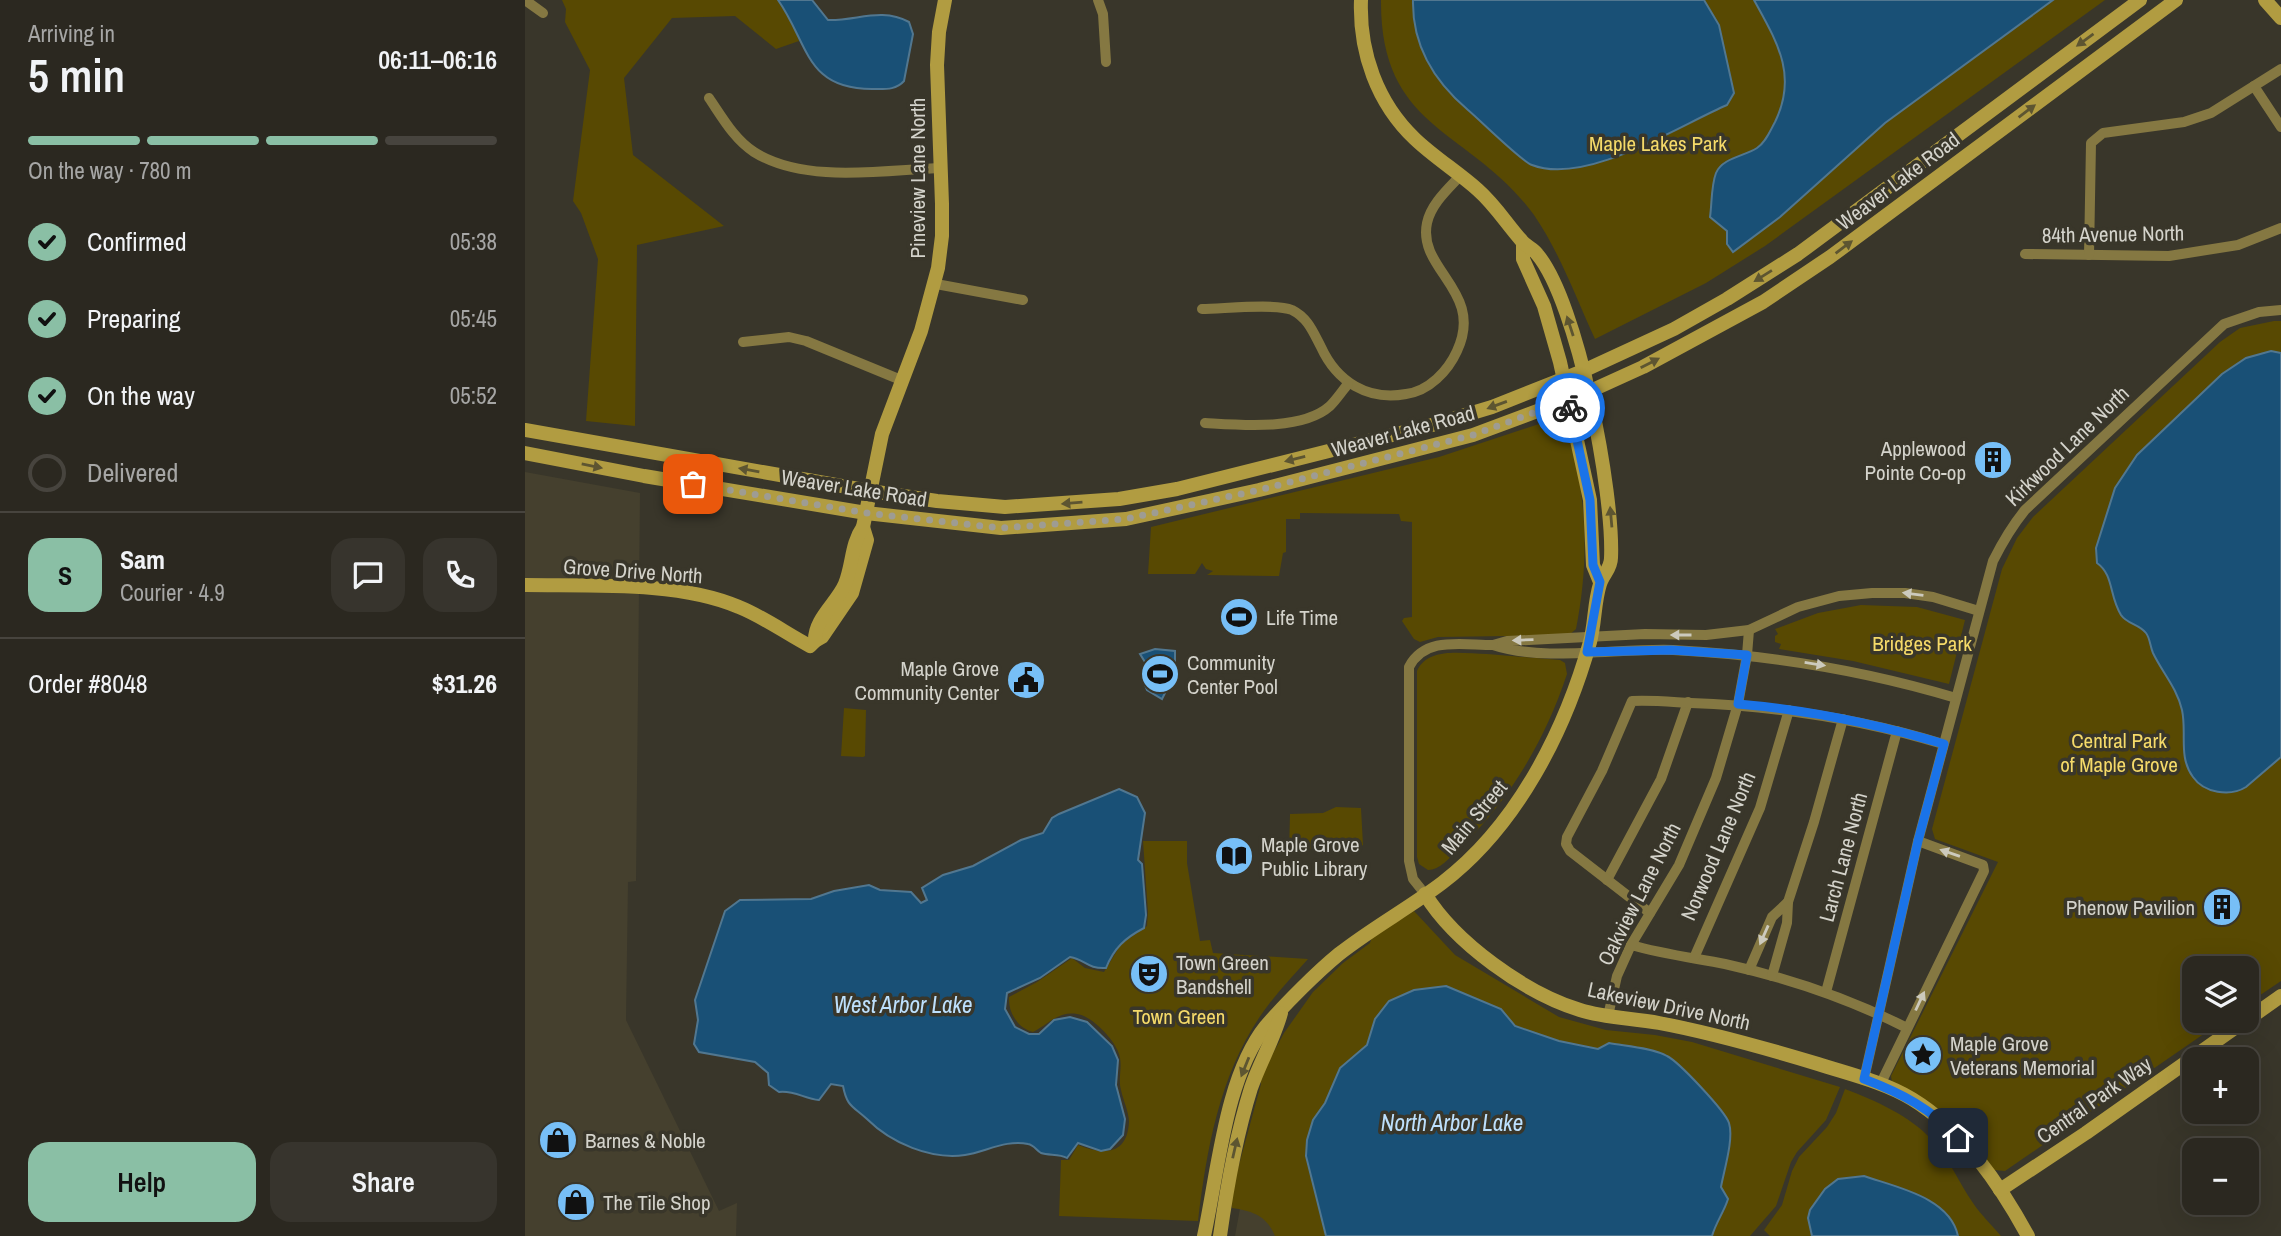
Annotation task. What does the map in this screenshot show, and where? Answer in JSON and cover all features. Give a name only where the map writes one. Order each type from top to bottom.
[{"type":"street","points":[[526,0],[543,13]]},
{"type":"street","name":"Pineview Lane North","points":[[812,643],[814,631],[845,585],[855,538],[865,520],[881,434],[936,284],[942,236],[937,65],[945,0]]},
{"type":"street","points":[[1098,0],[1103,14],[1106,62]]},
{"type":"street","points":[[1361,0],[1364,45],[1376,85],[1385,103],[1411,135],[1461,175],[1493,205],[1523,244],[1535,251],[1555,285],[1588,392]]},
{"type":"street","name":"Weaver Lake Road","points":[[525,430],[870,491],[1005,507],[1119,499],[1177,489],[1432,425],[1492,407],[1583,371],[1685,323],[1798,254],[2140,0]]},
{"type":"street","name":"Weaver Lake Road","points":[[525,453],[865,520],[1001,528],[1126,519],[1259,490],[1473,435],[1588,392],[1643,367],[1763,302],[1819,265],[2176,0]]},
{"type":"street","points":[[2265,0],[2281,17]]},
{"type":"street","points":[[2278,0],[2281,17]]},
{"type":"street","points":[[2089,255],[2091,143],[2103,133],[2184,121],[2211,113],[2281,69]]},
{"type":"street","points":[[2255,86],[2281,127]]},
{"type":"street","points":[[709,98],[739,140],[754,151],[788,166],[838,172],[941,168]]},
{"type":"street","points":[[1202,309],[1285,307],[1305,318],[1331,367],[1347,383],[1369,394],[1409,394],[1439,378],[1459,348],[1463,328],[1459,298],[1432,258],[1427,240],[1427,222],[1434,206],[1461,175]]},
{"type":"street","name":"84th Avenue North","points":[[2025,254],[2181,254],[2238,245],[2281,228]]},
{"type":"street","points":[[1523,244],[1523,259],[1553,334],[1568,400]]},
{"type":"street","points":[[936,284],[1023,300]]},
{"type":"street","name":"Kirkwood Lane North","points":[[1864,1079],[1918,841],[1993,561],[2013,525],[2025,510],[2224,324],[2259,312],[2281,310]]},
{"type":"street","points":[[743,342],[789,337],[806,341],[901,380]]},
{"type":"street","points":[[1205,424],[1271,425],[1305,418],[1330,406],[1347,383]]},
{"type":"street","name":"Main Street","points":[[1204,1236],[1235,1092],[1248,1058],[1265,1027],[1339,954],[1443,882],[1474,854],[1523,793],[1554,737],[1589,645],[1600,582],[1611,565],[1609,499],[1588,392]]},
{"type":"street","name":"Main Street","points":[[1568,400],[1590,500],[1593,565],[1600,582]]},
{"type":"street","name":"Grove Drive North","points":[[525,585],[631,587],[702,595],[739,606],[812,643]]},
{"type":"street","points":[[1589,645],[1645,635],[1706,635],[1749,630],[1798,607],[1839,596],[1872,593],[1905,593],[1933,597],[1979,611]]},
{"type":"street","name":"Oakview Lane North","points":[[1608,1016],[1617,976],[1631,945],[1679,865],[1716,778],[1738,704],[1749,630]]},
{"type":"street","name":"Lakeview Drive North","points":[[1589,645],[1507,641],[1493,645],[1432,645],[1412,660],[1409,667],[1408,712],[1409,860],[1413,879],[1435,910],[1455,933],[1504,970],[1547,997],[1580,1010],[1702,1031],[1864,1079],[1913,1100],[1945,1123],[1972,1152],[2000,1190],[2028,1236]]},
{"type":"street","points":[[1589,645],[1747,655],[1831,666],[1905,682],[1956,698]]},
{"type":"street","points":[[1650,913],[1570,851],[1566,844],[1632,701],[1738,704],[1789,710],[1843,719],[1944,744]]},
{"type":"street","name":"Oakview Lane North","points":[[1607,880],[1661,779],[1688,702]]},
{"type":"street","name":"Norwood Lane North","points":[[1694,958],[1761,808],[1789,710]]},
{"type":"street","points":[[1772,976],[1787,923],[1788,902],[1843,719]]},
{"type":"street","name":"Larch Lane North","points":[[1826,992],[1897,731]]},
{"type":"street","points":[[1880,1085],[1984,871],[1983,864],[1918,841]]},
{"type":"street","points":[[1749,970],[1772,917],[1788,902]]},
{"type":"street","points":[[1631,945],[1749,970],[1826,992],[1907,1028]]},
{"type":"street","name":"Central Park Way","points":[[2259,1012],[2281,996]]},
{"type":"street","name":"Main Street","points":[[1220,1236],[1230,1170],[1241,1122],[1259,1068],[1276,1034],[1282,1011]]},
{"type":"street","name":"Central Park Way","points":[[2000,1190],[2228,1033]]},
{"type":"shaded area","points":[[525,472],[640,493],[636,881],[628,882],[626,1020],[719,1211],[737,1203],[736,1236],[525,1236]]},
{"type":"shaded area","points":[[1250,1154],[1277,1236],[1235,1236]]},
{"type":"green space","points":[[562,0],[778,0],[794,26],[799,41],[776,49],[735,16],[672,18],[624,78],[633,155],[724,226],[637,245],[635,426],[586,421],[598,259],[581,213],[573,201],[590,70],[565,22],[566,9]]},
{"type":"green space","name":"Maple Lakes Park","points":[[1381,0],[2105,0],[1765,246],[1706,283],[1595,339],[1560,260],[1534,215],[1509,186],[1433,124],[1412,103],[1396,77],[1385,44]]},
{"type":"green space","name":"Central Park of Maple Grove","points":[[2281,321],[2281,981],[2259,996],[2259,956],[2182,956],[2182,1033],[2205,1033],[2005,1171],[1994,1170],[1892,1082],[1891,1076],[1998,862],[1935,839],[1932,829],[2002,569],[2017,538],[2033,517],[2220,342],[2240,328]]},
{"type":"green space","points":[[1548,421],[1561,423],[1567,431],[1583,505],[1583,580],[1576,629],[1569,635],[1438,637],[1420,642],[1414,639],[1402,621],[1412,617],[1412,522],[1401,521],[1399,514],[1300,513],[1300,519],[1286,519],[1286,552],[1283,553],[1279,576],[1207,575],[1213,571],[1206,569],[1202,563],[1195,574],[1148,574],[1151,527],[1439,457]]},
{"type":"green space","name":"Bridges Park","points":[[1861,605],[1917,607],[1965,620],[1949,684],[1853,661],[1779,649],[1781,644],[1775,642],[1775,636],[1778,634],[1775,629],[1818,613]]},
{"type":"green space","points":[[1487,654],[1560,660],[1565,663],[1567,674],[1548,723],[1509,790],[1458,850],[1440,866],[1428,870],[1419,864],[1417,857],[1417,671],[1422,663],[1438,655]]},
{"type":"green space","points":[[844,708],[866,710],[863,757],[841,756]]},
{"type":"green space","points":[[1336,807],[1361,808],[1363,845],[1357,849],[1298,849],[1298,855],[1289,853],[1290,814],[1323,813]]},
{"type":"green space","name":"Town Green","points":[[1143,841],[1187,841],[1187,863],[1200,941],[1210,940],[1213,953],[1308,959],[1269,1004],[1253,1028],[1228,1080],[1206,1164],[1198,1221],[1059,1216],[1061,1160],[1069,1160],[1078,1145],[1105,1151],[1119,1147],[1124,1141],[1129,1118],[1120,1086],[1120,1058],[1115,1045],[1104,1031],[1077,1014],[1064,1014],[1033,1032],[1028,1030],[1012,1014],[1009,997],[1072,958],[1085,968],[1104,972],[1121,944],[1147,926]]},
{"type":"green space","points":[[1414,911],[1455,955],[1559,1017],[1606,1030],[1692,1042],[1840,1087],[1826,1120],[1791,1162],[1776,1206],[1750,1236],[1712,1236],[1718,1217],[1725,1210],[1721,1187],[1729,1144],[1729,1123],[1677,1063],[1665,1054],[1609,1043],[1598,1049],[1559,1041],[1515,1026],[1501,1009],[1389,1001],[1375,1019],[1367,1045],[1340,1069],[1325,1103],[1313,1120],[1306,1156],[1326,1236],[1275,1236],[1263,1219],[1232,1208],[1230,1198],[1261,1084],[1260,1077],[1284,1033],[1313,992],[1343,963],[1370,943],[1372,937]]},
{"type":"green space","points":[[1845,1089],[1891,1110],[1923,1131],[1944,1155],[1976,1207],[2001,1236],[1958,1236],[1957,1230],[1825,1189],[1811,1211],[1812,1236],[1770,1236],[1764,1230],[1782,1205],[1799,1157],[1827,1127],[1836,1113]]},
{"type":"water","points":[[778,0],[812,0],[828,20],[879,15],[909,22],[913,34],[904,81],[883,89],[851,87],[834,82],[821,73],[812,61]]},
{"type":"water","points":[[1413,0],[1704,0],[1719,25],[1734,93],[1727,105],[1658,139],[1605,161],[1554,169],[1532,165],[1456,99],[1436,75],[1421,47]]},
{"type":"water","points":[[1754,0],[2053,0],[1885,123],[1780,217],[1733,252],[1727,244],[1727,231],[1710,217],[1716,173],[1723,164],[1763,143],[1782,105],[1785,89],[1782,59]]},
{"type":"water","points":[[2271,351],[2281,353],[2281,757],[2246,787],[2233,792],[2218,792],[2204,787],[2188,769],[2184,753],[2182,710],[2177,694],[2153,653],[2146,633],[2126,620],[2117,608],[2109,580],[2097,563],[2096,548],[2115,488],[2137,455],[2222,374],[2246,358]]},
{"type":"water","name":"Community Center Pool","points":[[1155,649],[1175,651],[1175,674],[1171,674],[1171,683],[1161,683],[1161,687],[1166,691],[1162,699],[1147,690],[1143,680],[1150,670],[1140,654]]},
{"type":"water","name":"West Arbor Lake","points":[[1119,789],[1137,797],[1145,813],[1138,860],[1142,864],[1146,915],[1144,928],[1121,944],[1106,968],[1095,967],[1070,957],[1040,978],[1007,993],[1005,1009],[1015,1027],[1029,1034],[1039,1034],[1054,1020],[1070,1017],[1087,1022],[1112,1046],[1118,1060],[1116,1085],[1125,1119],[1123,1135],[1110,1149],[1101,1151],[1078,1143],[1067,1158],[1041,1153],[1032,1145],[1020,1143],[1004,1144],[965,1155],[925,1152],[900,1142],[877,1128],[851,1106],[843,1086],[831,1084],[819,1100],[790,1092],[779,1092],[769,1085],[768,1073],[755,1062],[699,1052],[694,1044],[698,1020],[695,1000],[725,911],[740,900],[811,899],[834,891],[869,885],[880,890],[911,892],[921,903],[927,900],[922,888],[943,875],[973,866],[1021,840],[1043,833],[1052,818]]},
{"type":"water","name":"North Arbor Lake","points":[[1446,986],[1501,1009],[1515,1026],[1559,1041],[1598,1049],[1609,1043],[1655,1051],[1681,1067],[1719,1108],[1729,1123],[1729,1146],[1721,1187],[1728,1199],[1712,1236],[1326,1236],[1306,1156],[1313,1120],[1325,1103],[1340,1068],[1367,1045],[1375,1019],[1389,1001],[1414,990]]},
{"type":"water","points":[[1864,1176],[1933,1203],[1953,1223],[1958,1236],[1812,1236],[1808,1218],[1810,1210],[1825,1189],[1838,1179]]},
{"type":"way so far","points":[[693,484],[866,513],[950,523],[1001,528],[1068,525],[1126,519],[1259,490],[1473,435],[1568,400],[1570,408]]},
{"type":"place","name":"Applewood Pointe Co-op","points":[[1993,460]]},
{"type":"place","name":"Life Time","points":[[1239,617]]},
{"type":"place","name":"Community Center Pool","points":[[1160,674]]},
{"type":"place","name":"Maple Grove Community Center","points":[[1026,680]]},
{"type":"place","name":"Maple Grove Public Library","points":[[1234,856]]},
{"type":"place","name":"Phenow Pavilion","points":[[2222,907]]},
{"type":"place","name":"Town Green Bandshell","points":[[1149,974]]},
{"type":"place","name":"Maple Grove Veterans Memorial","points":[[1923,1055]]},
{"type":"place","name":"Barnes & Noble","points":[[558,1140]]},
{"type":"place","name":"The Tile Shop","points":[[576,1202]]},
{"type":"route","points":[[1570,408],[1590,500],[1593,565],[1600,582],[1587,652],[1671,650],[1747,655],[1738,704],[1843,719],[1944,744],[1918,841],[1864,1079],[1913,1100],[1945,1123],[1958,1138]]}]
